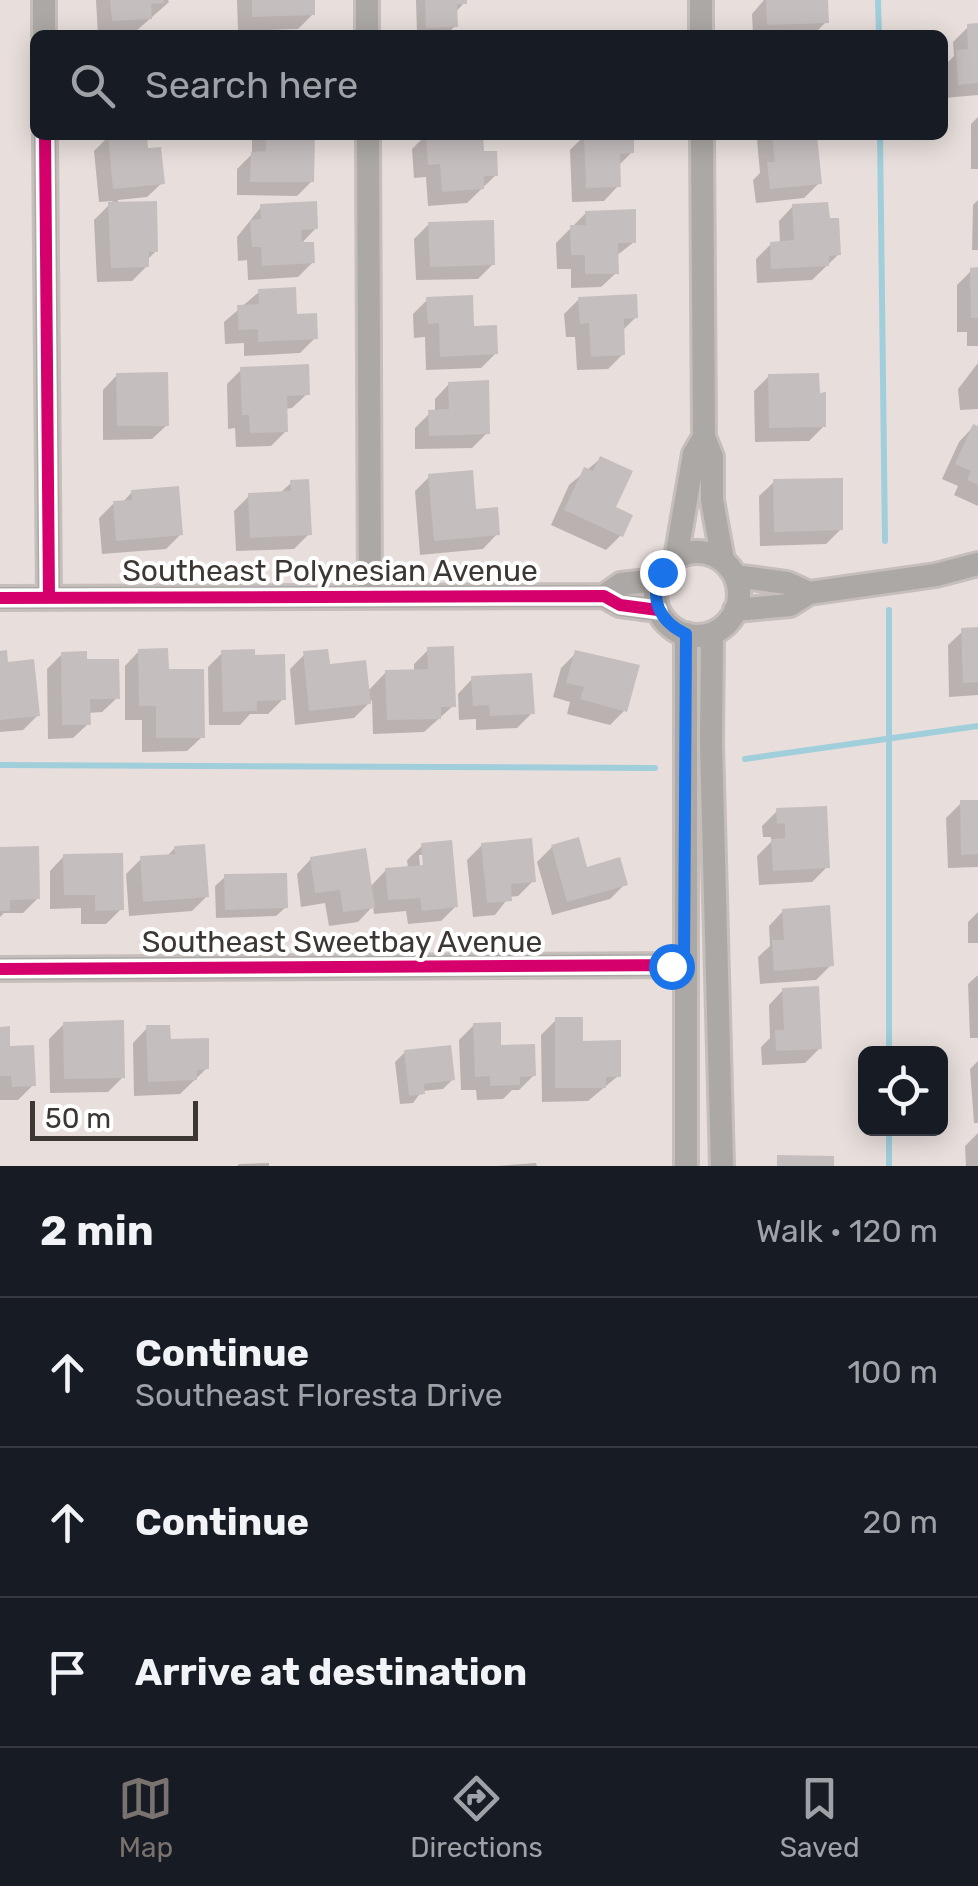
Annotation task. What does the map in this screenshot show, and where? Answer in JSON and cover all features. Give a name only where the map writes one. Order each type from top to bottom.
[{"type":"street","points":[[44,0],[44,30]]},
{"type":"street","points":[[367,0],[367,30]]},
{"type":"street","points":[[701,0],[702,30]]},
{"type":"street","points":[[45,140],[49,598]]},
{"type":"street","points":[[368,140],[370,595]]},
{"type":"street","points":[[702,140],[704,437],[712,457],[712,500],[739,599],[729,621],[712,634],[686,634],[674,629],[658,610],[657,580],[676,558],[694,454],[704,437]]},
{"type":"street","points":[[676,558],[700,552],[729,568],[809,593]]},
{"type":"street","points":[[736,610],[790,604],[809,593],[936,575],[978,564]]},
{"type":"street","name":"Southeast Polynesian Avenue","points":[[604,596],[621,584],[657,580]]},
{"type":"street","name":"Southeast Polynesian Avenue","points":[[0,598],[604,596],[620,605],[658,610]]},
{"type":"street","points":[[686,634],[686,1166]]},
{"type":"street","points":[[712,634],[711,744],[722,1166]]},
{"type":"street","name":"Southeast Sweetbay Avenue","points":[[0,969],[684,966]]},
{"type":"building","points":[[110,0],[164,3],[151,4],[152,19],[112,21]]},
{"type":"building","points":[[252,0],[315,0],[315,15],[252,17]]},
{"type":"building","points":[[425,0],[467,0],[467,4],[457,4],[458,27],[426,28]]},
{"type":"building","points":[[766,0],[828,0],[829,23],[767,25]]},
{"type":"building","points":[[978,23],[978,83],[958,85],[956,50],[968,49],[967,24]]},
{"type":"building","points":[[108,140],[147,140],[148,148],[161,147],[165,184],[113,189]]},
{"type":"building","points":[[266,140],[315,140],[314,182],[250,182],[251,152],[266,151]]},
{"type":"building","points":[[426,140],[483,140],[484,151],[497,151],[498,176],[484,176],[484,189],[442,192],[440,164],[428,165]]},
{"type":"building","points":[[584,140],[634,140],[634,153],[620,154],[621,187],[586,188]]},
{"type":"building","points":[[773,140],[818,140],[822,184],[770,189],[767,162],[775,162]]},
{"type":"building","points":[[157,201],[158,252],[149,252],[149,267],[111,268],[108,202]]},
{"type":"building","points":[[317,201],[318,229],[301,230],[302,242],[314,242],[315,263],[262,266],[261,247],[252,247],[250,220],[261,219],[260,204]]},
{"type":"building","points":[[828,202],[830,218],[839,218],[841,255],[829,256],[829,266],[771,269],[770,242],[794,240],[792,204]]},
{"type":"building","points":[[636,209],[636,243],[618,243],[619,274],[585,274],[585,255],[571,255],[570,225],[586,225],[585,211]]},
{"type":"building","points":[[494,220],[495,265],[430,267],[428,222]]},
{"type":"building","points":[[978,267],[978,318],[971,318],[970,268]]},
{"type":"building","points":[[296,287],[297,314],[317,313],[318,339],[258,342],[258,329],[239,330],[237,305],[259,304],[258,289]]},
{"type":"building","points":[[637,294],[638,318],[624,319],[625,355],[591,357],[589,323],[580,324],[578,297]]},
{"type":"building","points":[[473,295],[474,326],[497,325],[498,354],[440,357],[439,323],[428,324],[426,297]]},
{"type":"building","points":[[309,364],[310,395],[287,396],[288,432],[250,433],[249,415],[242,415],[240,367]]},
{"type":"building","points":[[168,372],[169,426],[117,426],[116,373]]},
{"type":"building","points":[[819,373],[820,393],[826,392],[826,427],[769,428],[768,374]]},
{"type":"building","points":[[489,380],[490,434],[429,436],[428,410],[449,409],[448,382]]},
{"type":"building","points":[[973,424],[978,426],[978,485],[967,480],[971,471],[955,464]]},
{"type":"building","points":[[600,456],[633,471],[616,507],[633,515],[623,537],[564,510],[584,467],[593,471]]},
{"type":"building","points":[[473,470],[476,509],[498,507],[500,535],[434,541],[428,474]]},
{"type":"building","points":[[843,478],[843,530],[774,532],[773,479]]},
{"type":"building","points":[[309,479],[312,535],[250,538],[248,493],[291,491],[290,480]]},
{"type":"building","points":[[179,486],[183,535],[116,541],[113,501],[132,500],[131,490]]},
{"type":"building","points":[[978,627],[978,682],[963,683],[961,628]]},
{"type":"building","points":[[454,646],[456,707],[441,707],[441,719],[387,720],[385,670],[428,669],[427,647]]},
{"type":"building","points":[[168,648],[169,669],[204,669],[205,738],[156,738],[156,706],[139,706],[138,649]]},
{"type":"building","points":[[255,649],[255,655],[285,654],[286,700],[257,701],[257,711],[223,712],[221,650]]},
{"type":"building","points":[[328,649],[330,664],[366,660],[371,704],[309,711],[303,651]]},
{"type":"building","points":[[7,650],[8,662],[34,659],[40,716],[0,720],[0,651]]},
{"type":"building","points":[[575,650],[640,665],[627,712],[580,699],[584,687],[566,683]]},
{"type":"building","points":[[87,651],[87,659],[119,659],[120,699],[90,699],[91,725],[62,725],[61,652]]},
{"type":"building","points":[[532,673],[535,714],[490,716],[489,705],[473,706],[471,676]]},
{"type":"building","points":[[960,800],[978,800],[978,854],[961,855]]},
{"type":"building","points":[[827,806],[830,868],[773,871],[771,839],[785,838],[785,823],[777,824],[776,808]]},
{"type":"building","points":[[579,837],[587,867],[620,857],[628,885],[567,902],[551,845]]},
{"type":"building","points":[[532,838],[536,882],[511,884],[512,901],[487,903],[481,843]]},
{"type":"building","points":[[452,840],[458,907],[422,911],[420,898],[388,900],[385,868],[423,865],[421,843]]},
{"type":"building","points":[[205,844],[209,897],[143,902],[140,856],[175,854],[174,846]]},
{"type":"building","points":[[39,846],[40,899],[10,900],[10,911],[0,911],[0,847]]},
{"type":"building","points":[[366,848],[375,908],[343,912],[340,890],[315,893],[310,857]]},
{"type":"building","points":[[123,853],[124,910],[95,911],[95,895],[64,895],[63,854]]},
{"type":"building","points":[[287,873],[288,908],[225,910],[224,874]]},
{"type":"building","points":[[830,905],[834,966],[774,971],[772,940],[784,940],[782,909]]},
{"type":"building","points":[[819,986],[822,1049],[776,1051],[775,1030],[784,1030],[782,988]]},
{"type":"building","points":[[555,1017],[583,1017],[583,1041],[621,1040],[621,1077],[606,1077],[606,1088],[555,1088]]},
{"type":"building","points":[[124,1020],[125,1078],[64,1079],[63,1022]]},
{"type":"building","points":[[501,1022],[501,1045],[535,1044],[536,1076],[520,1077],[520,1085],[490,1086],[490,1076],[475,1077],[473,1023]]},
{"type":"building","points":[[146,1025],[170,1025],[171,1039],[209,1038],[209,1069],[197,1070],[197,1080],[148,1082]]},
{"type":"building","points":[[10,1026],[10,1046],[34,1045],[36,1086],[12,1087],[11,1076],[0,1076],[0,1027]]},
{"type":"building","points":[[451,1045],[455,1080],[424,1084],[425,1094],[409,1096],[404,1050]]},
{"type":"building","points":[[777,1155],[834,1156],[834,1166],[777,1166]]},
{"type":"waterway","points":[[878,0],[879,30]]},
{"type":"waterway","points":[[880,140],[885,541]]},
{"type":"waterway","points":[[889,610],[889,1046]]},
{"type":"waterway","points":[[745,759],[978,726]]},
{"type":"waterway","points":[[0,765],[655,768]]},
{"type":"waterway","points":[[889,1136],[889,1166]]},
{"type":"cycle path","points":[[45,140],[49,598]]},
{"type":"cycle path","points":[[0,598],[604,596],[620,605],[658,610]]},
{"type":"cycle path","points":[[0,969],[684,965]]},
{"type":"route","points":[[662,572],[655,590],[658,610],[674,629],[686,634],[684,966],[671,966]]}]
